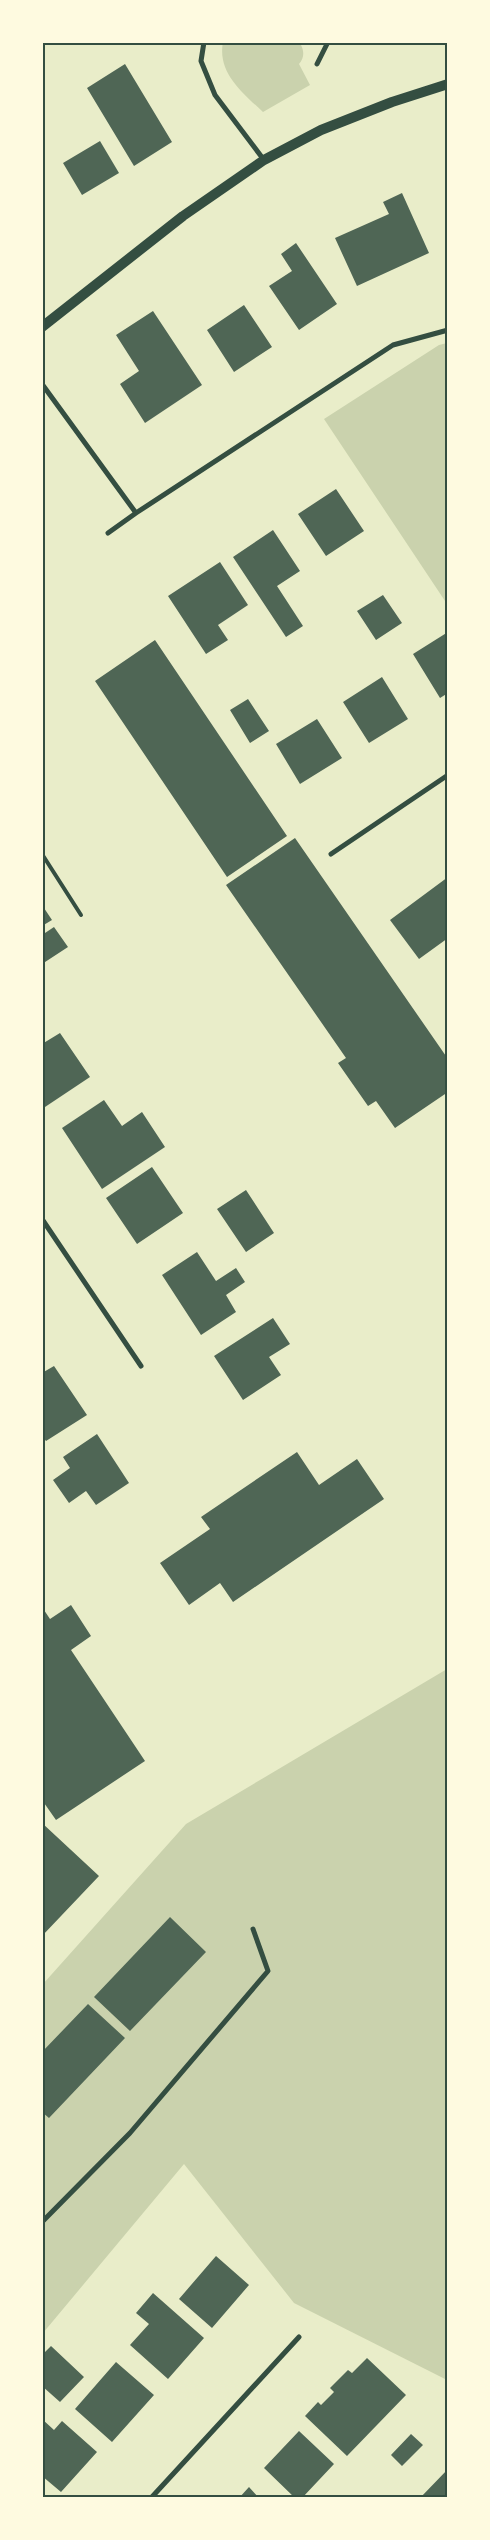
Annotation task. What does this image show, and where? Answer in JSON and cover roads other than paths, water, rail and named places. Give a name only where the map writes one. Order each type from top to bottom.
[{"type":"main road","points":[[42,327],[183,216],[264,160],[321,130],[392,102],[448,84]]},
{"type":"street","points":[[204,42],[201,61],[215,95],[264,160]]},
{"type":"street","points":[[317,64],[328,42]]},
{"type":"street","points":[[108,533],[393,345],[448,330]]},
{"type":"street","points":[[42,384],[136,513]]},
{"type":"street","points":[[331,854],[448,775]]},
{"type":"street","points":[[42,1219],[141,1366]]},
{"type":"street","points":[[42,2222],[130,2133],[268,1971],[253,1929]]},
{"type":"street","points":[[151,2498],[299,2337]]},
{"type":"lane","points":[[42,854],[81,914]]}]
